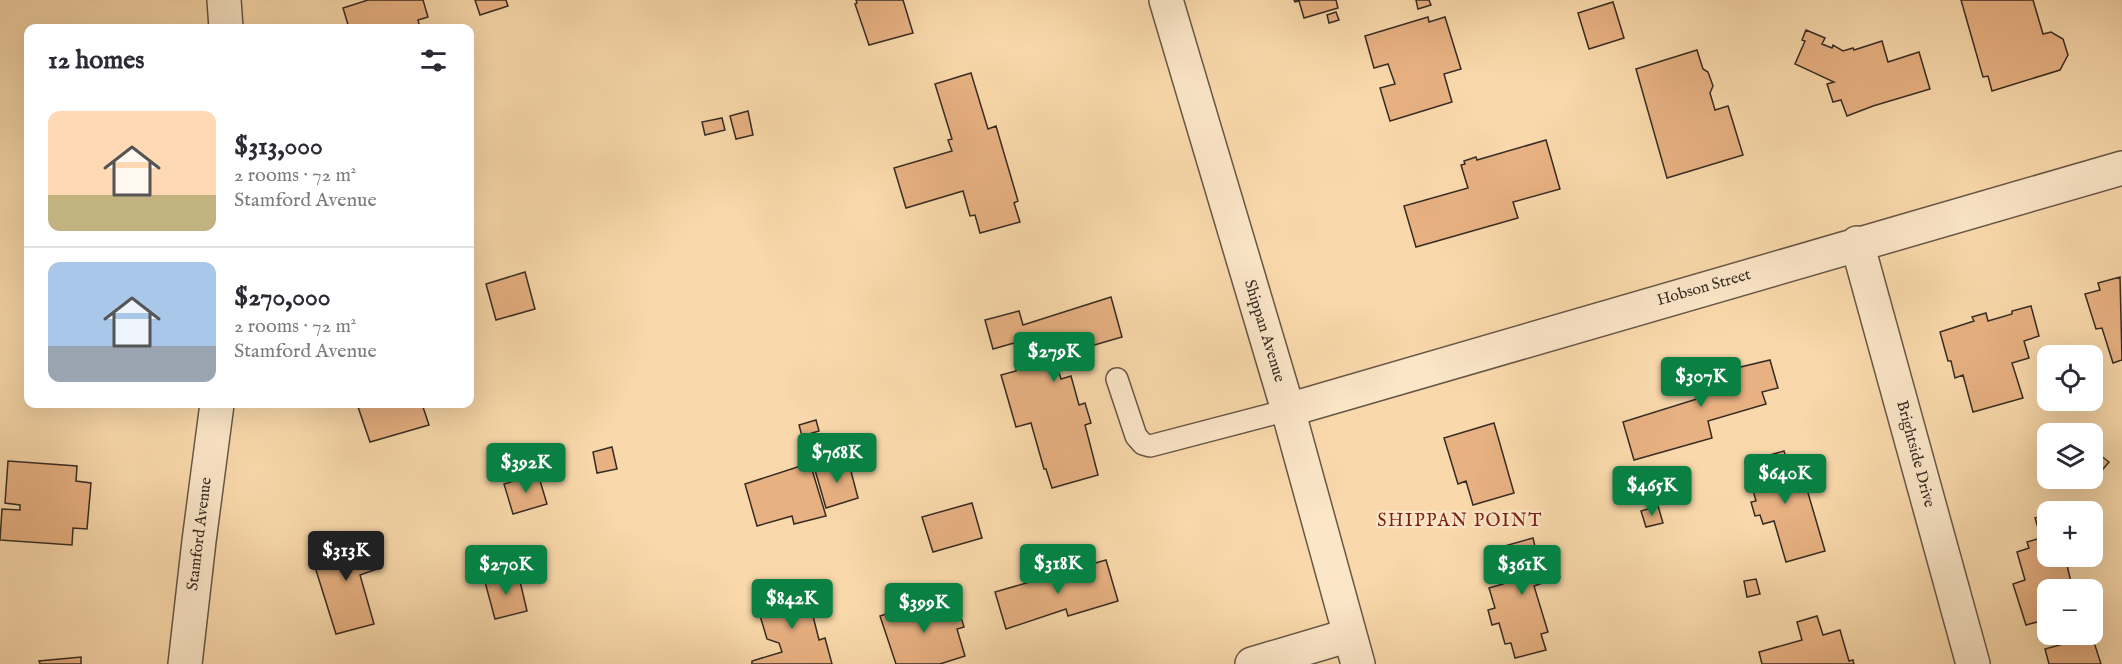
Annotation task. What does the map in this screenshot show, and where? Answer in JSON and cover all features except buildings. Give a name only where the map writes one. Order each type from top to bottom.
[{"type":"street","points":[[224,0],[226,24]]},
{"type":"street","name":"Shippan Avenue","points":[[1166,0],[1287,410],[1354,650]]},
{"type":"street","name":"Hobson Street","points":[[1287,410],[2122,168]]},
{"type":"street","name":"Brightside Drive","points":[[1857,243],[1973,664]]},
{"type":"street","name":"Stamford Avenue","points":[[185,664],[198,541],[216,408]]},
{"type":"street","points":[[1252,664],[1354,650]]},
{"type":"lane","points":[[1116,379],[1136,436],[1143,444],[1150,446],[1287,410]]},
{"type":"district","name":"SHIPPAN POINT","points":[[1460,521]]}]
